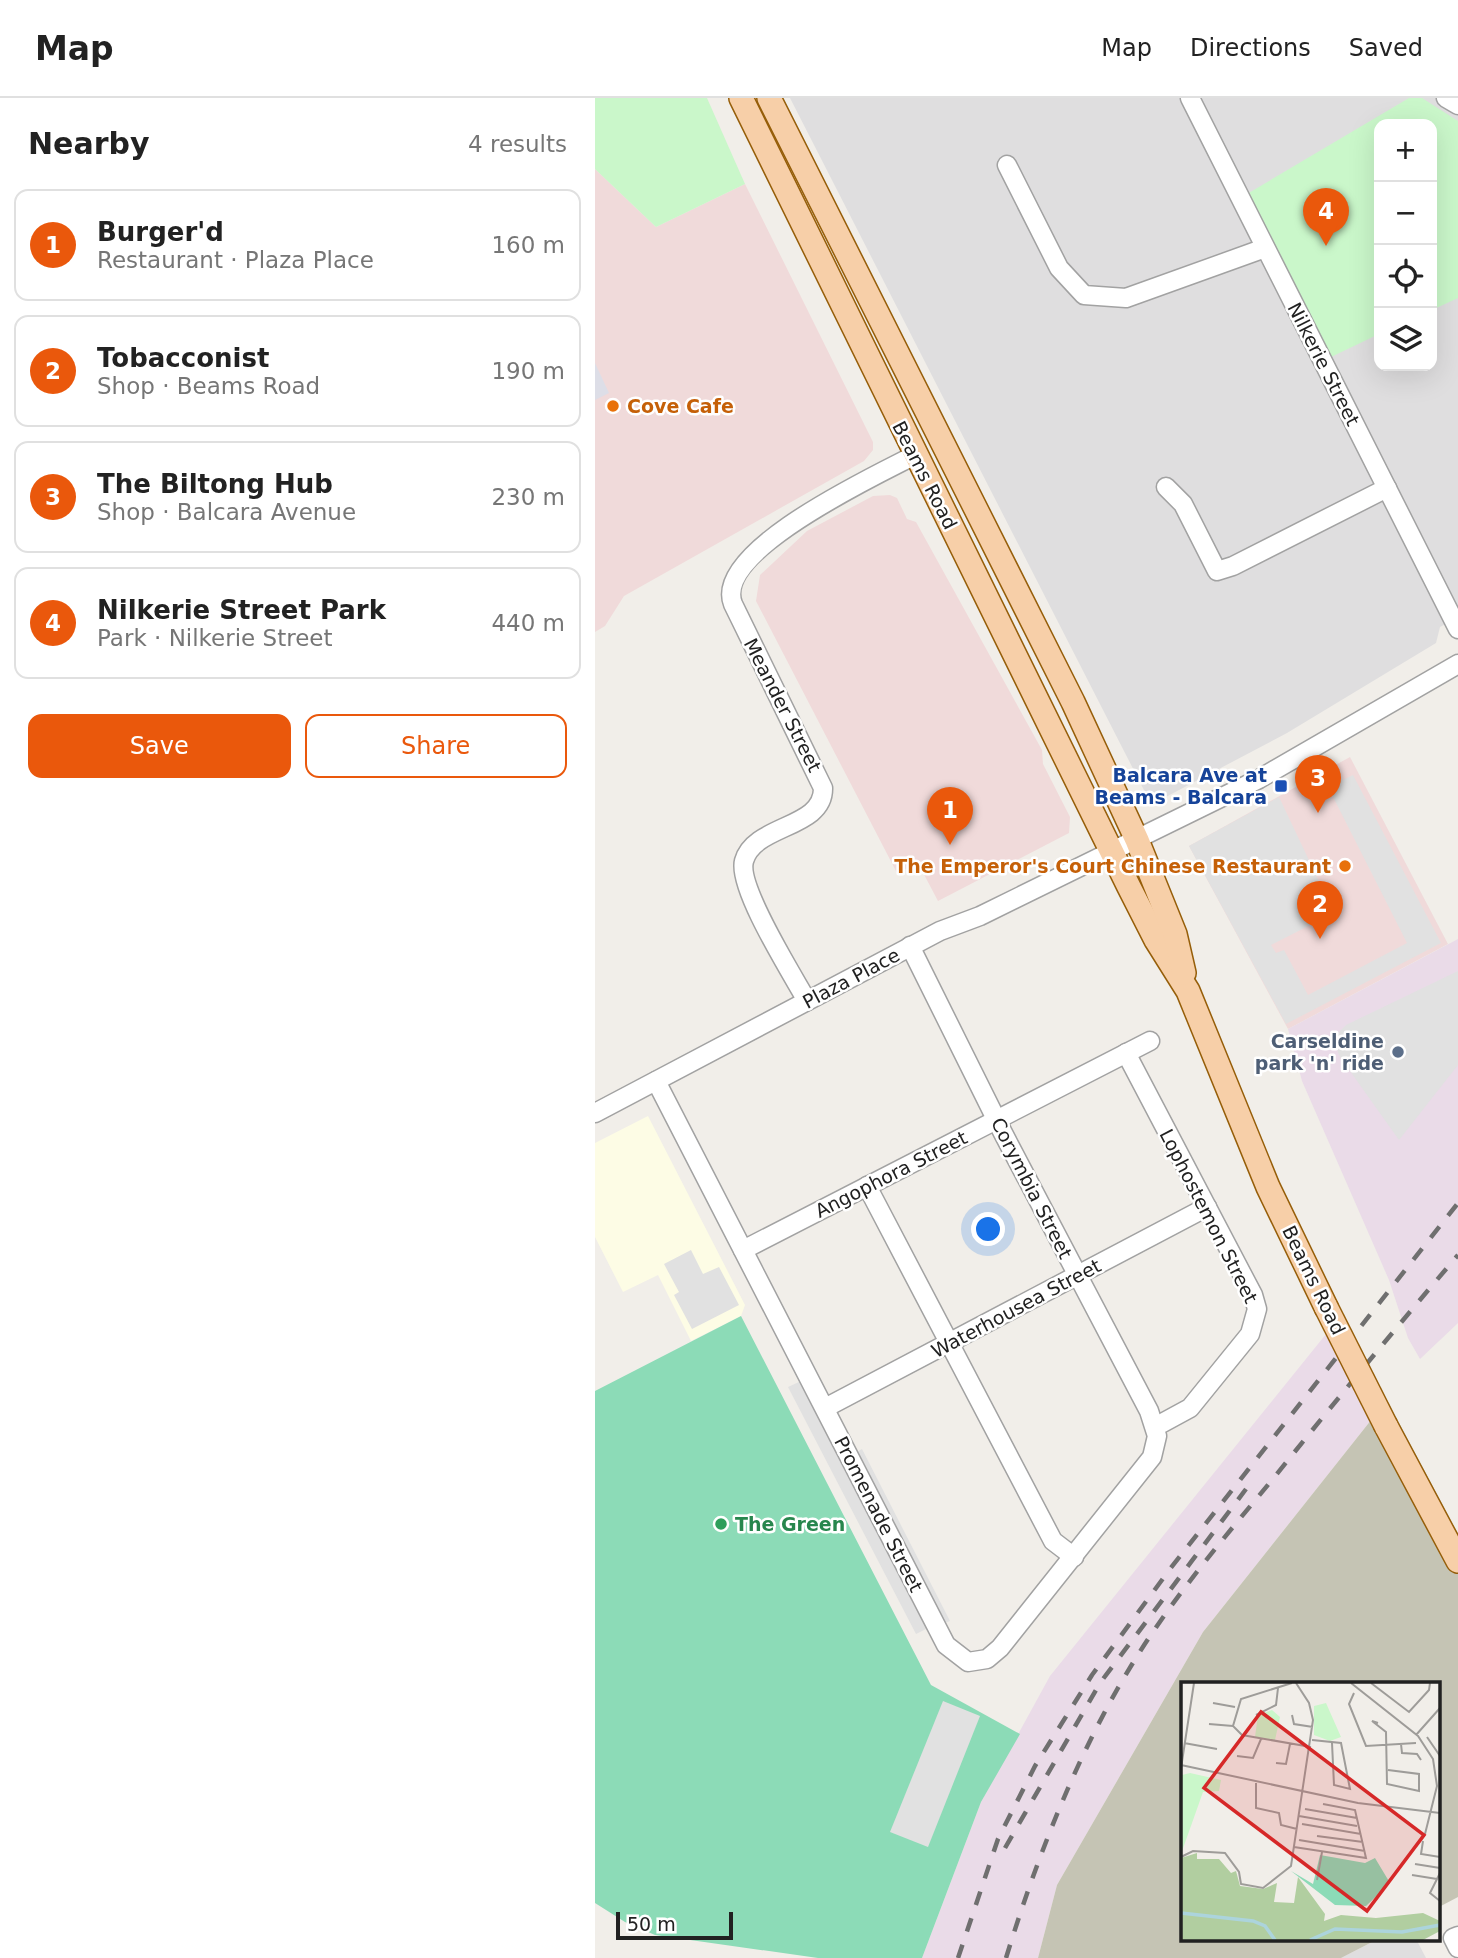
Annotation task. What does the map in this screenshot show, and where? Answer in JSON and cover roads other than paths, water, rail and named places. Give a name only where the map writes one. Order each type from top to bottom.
[{"type":"main road","name":"Beams Road","points":[[741,98],[1156,940],[1188,990]]},
{"type":"main road","name":"Beams Road","points":[[769,98],[1073,702],[1137,840],[1175,934],[1188,990],[1268,1187],[1386,1426],[1458,1561]]},
{"type":"street","name":"Nilkerie Street","points":[[1191,98],[1458,629]]},
{"type":"street","points":[[1446,98],[1458,105]]},
{"type":"street","points":[[1007,165],[1059,268],[1084,295],[1126,298],[1265,248]]},
{"type":"street","name":"Meander Street","points":[[807,1001],[747,890],[743,867],[745,858],[756,843],[814,809],[823,788],[733,604],[730,587],[739,571],[798,517],[915,455]]},
{"type":"street","points":[[1166,487],[1183,505],[1217,571],[1233,566],[1387,488]]},
{"type":"street","points":[[1112,851],[1316,748],[1458,664]]},
{"type":"street","name":"Plaza Place","points":[[595,1113],[910,946],[1112,851]]},
{"type":"street","name":"Corymbia Street","points":[[910,946],[996,1120],[1155,1427]]},
{"type":"street","name":"Angophora Street","points":[[743,1250],[1150,1041]]},
{"type":"street","name":"Lophostemon Street","points":[[1126,1054],[1253,1294],[1257,1308],[1256,1321],[1235,1354],[1190,1408],[1155,1427]]},
{"type":"street","name":"Promenade Street","points":[[656,1081],[946,1645],[958,1657],[973,1663],[993,1654],[1074,1557],[1152,1457],[1157,1443],[1155,1427]]},
{"type":"street","points":[[867,1186],[1053,1541],[1074,1557]]},
{"type":"street","name":"Waterhousea Street","points":[[825,1408],[1207,1208]]},
{"type":"street","points":[[1458,1936],[1453,1938],[1458,1948]]},
{"type":"railway","points":[[958,1958],[998,1839],[1035,1766],[1092,1675],[1170,1569],[1458,1203]]},
{"type":"railway","points":[[1006,1958],[1059,1808],[1111,1700],[1147,1641],[1216,1547],[1458,1255]]},
{"type":"railway","points":[[1005,1848],[1100,1683],[1246,1489]]},
{"type":"place","name":"Nilkerie Street Park","points":[[1326,246]]},
{"type":"place","name":"Cove Cafe","points":[[613,406]]},
{"type":"place","name":"Balcara Ave at Beams - Balcara","points":[[1281,786]]},
{"type":"place","name":"The Biltong Hub","points":[[1318,813]]},
{"type":"place","name":"Burger'd","points":[[950,845]]},
{"type":"place","name":"The Emperor's Court Chinese Restaurant","points":[[1345,866]]},
{"type":"place","name":"Tobacconist","points":[[1320,939]]},
{"type":"place","name":"Carseldine park 'n' ride","points":[[1398,1052]]},
{"type":"place","name":"The Green","points":[[721,1524]]}]
